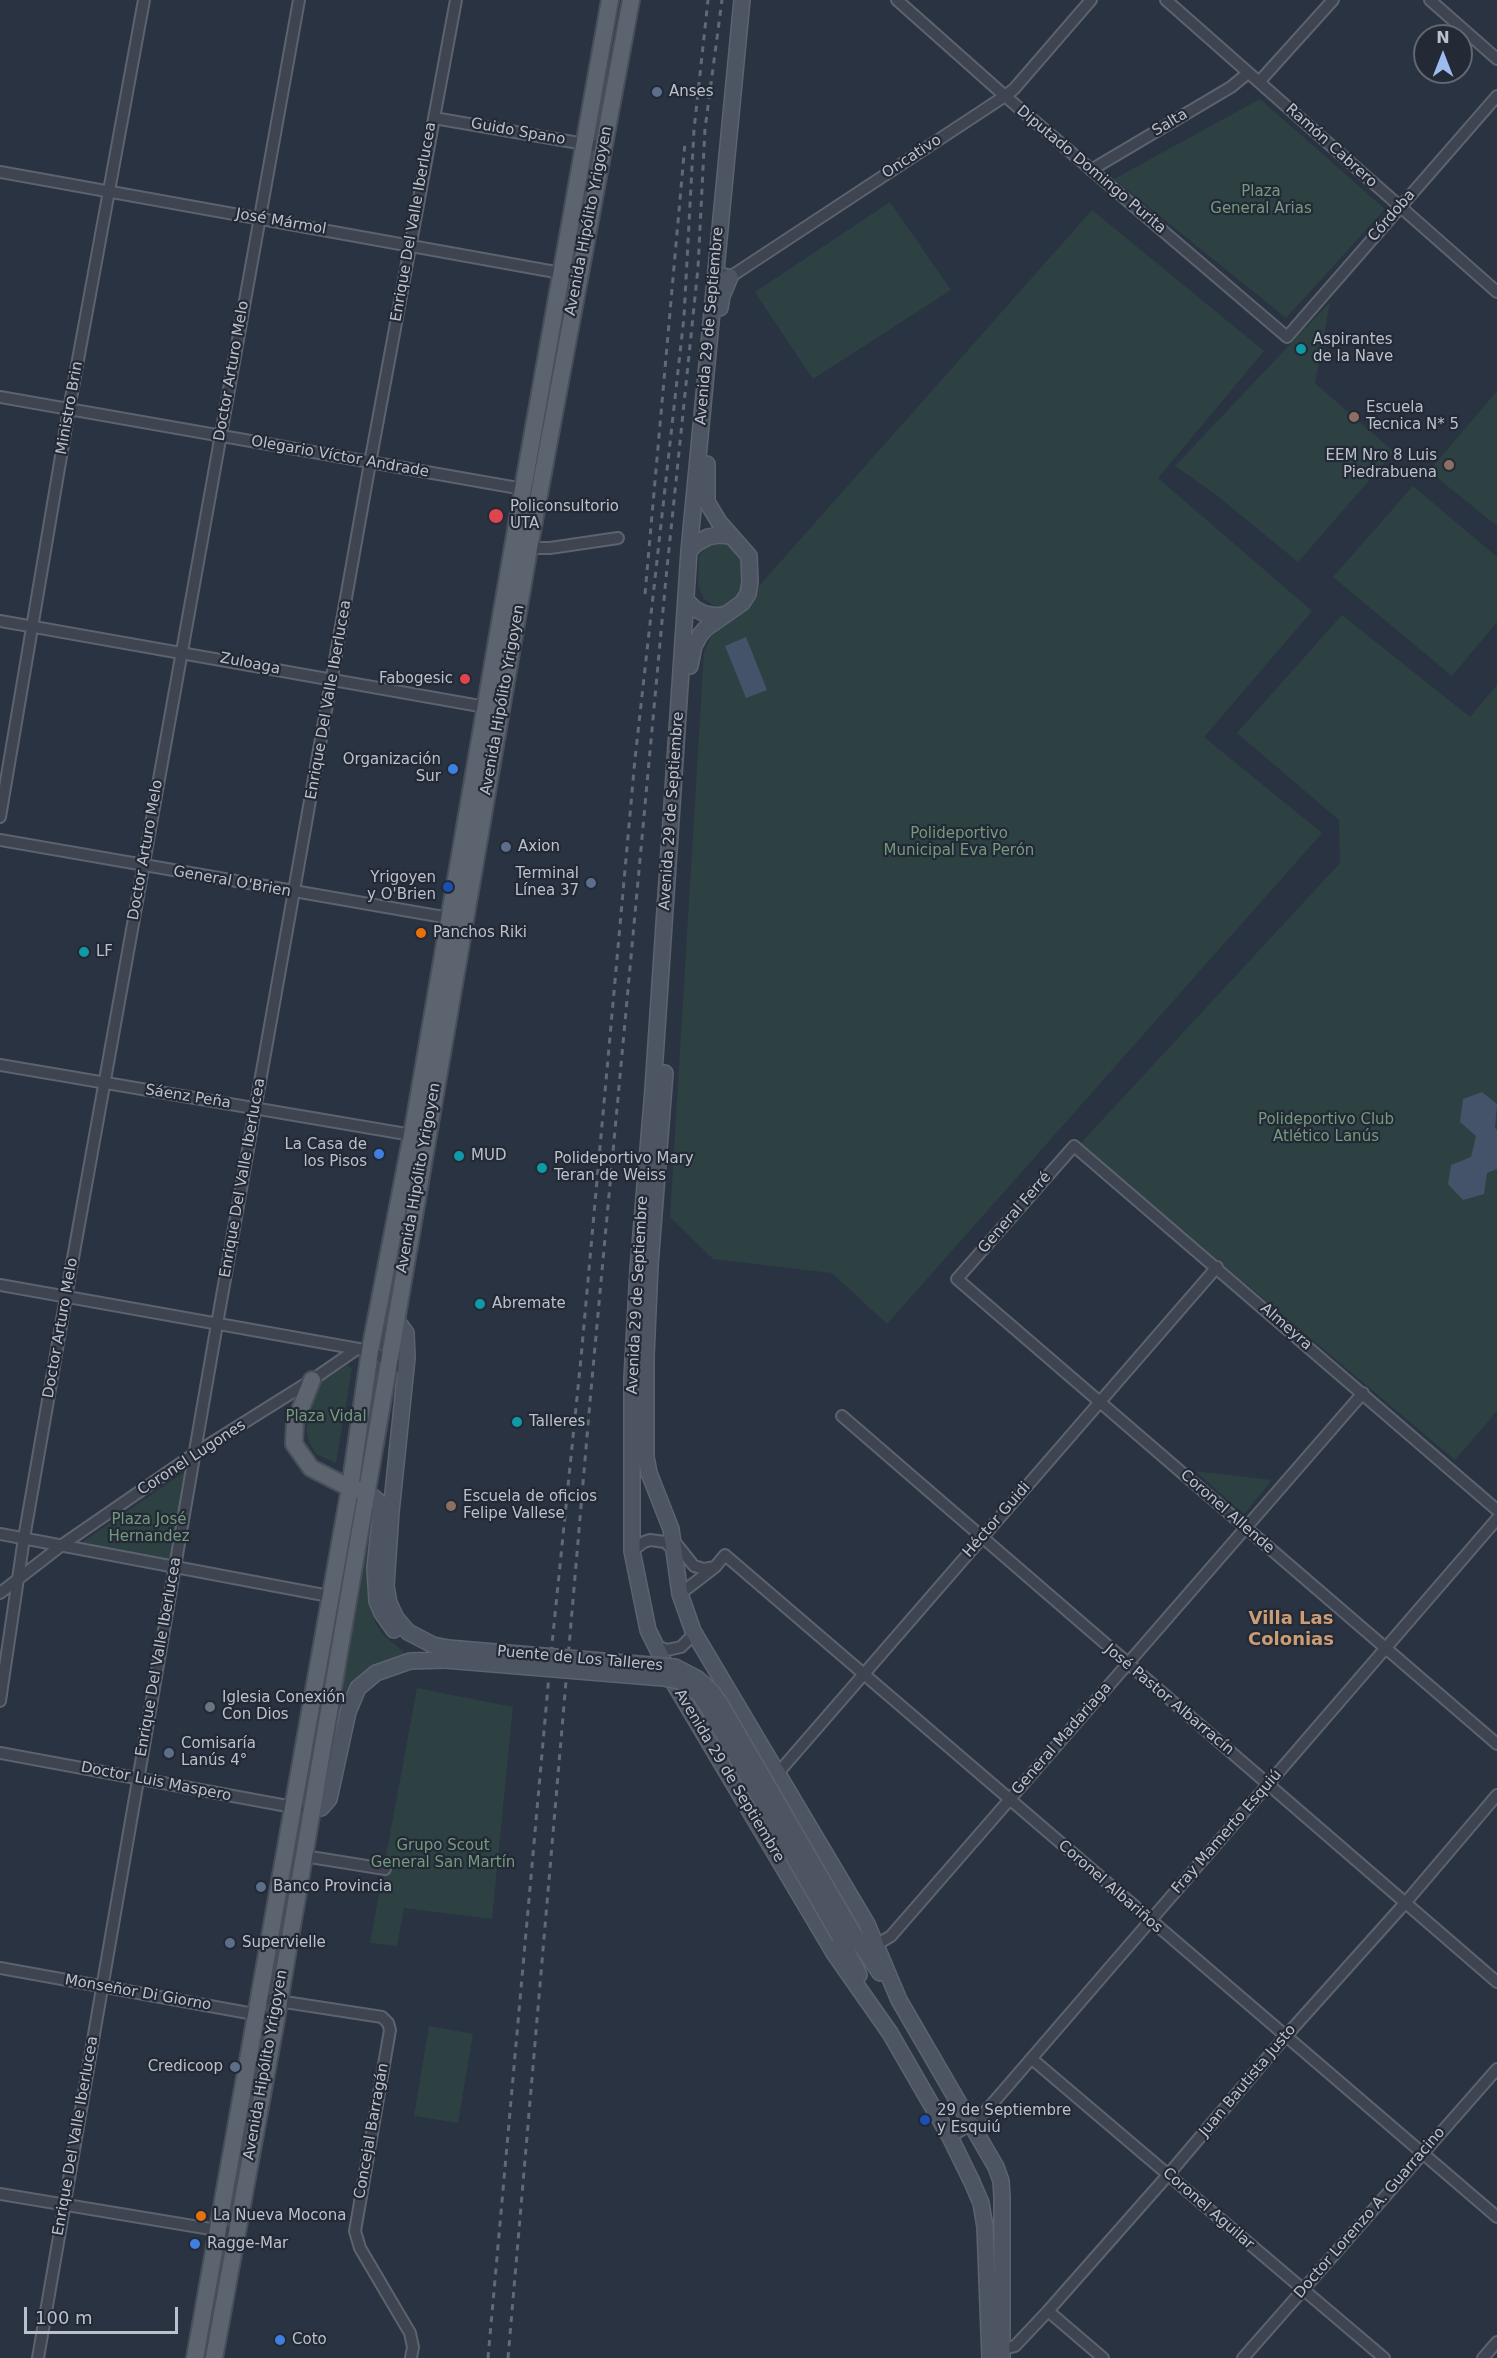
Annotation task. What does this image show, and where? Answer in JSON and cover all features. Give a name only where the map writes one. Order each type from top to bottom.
[{"type":"main road","name":"Avenida Hipólito Yrigoyen","points":[[493,708],[529,548],[531,490],[561,273],[610,0]]},
{"type":"main road","name":"Avenida Hipólito Yrigoyen","points":[[214,2358],[367,1492],[457,920],[531,490],[603,147],[631,0]]},
{"type":"main road","name":"Avenida Hipólito Yrigoyen","points":[[195,2358],[348,1496],[364,1350],[457,920]]},
{"type":"main road","points":[[312,1380],[297,1414],[293,1435],[298,1452],[311,1468],[348,1496],[367,1492]]},
{"type":"street","name":"Ministro Brin","points":[[0,817],[69,409],[144,0]]},
{"type":"street","name":"Doctor Arturo Melo","points":[[0,1701],[24,1538],[66,1297],[299,0]]},
{"type":"street","name":"Enrique Del Valle Iberlucea","points":[[38,2358],[217,1324],[370,463],[456,0]]},
{"type":"street","name":"Avenida 29 de Septiembre","points":[[742,0],[689,551],[653,1089],[638,1270],[632,1378],[632,1551],[644,1616],[654,1645],[675,1685],[834,1953],[890,2033],[950,2137],[972,2182],[983,2215],[996,2355]]},
{"type":"street","name":"Diputado Domingo Purita","points":[[897,0],[1005,96],[1287,337]]},
{"type":"street","name":"Oncativo","points":[[730,277],[1005,96],[1014,89],[1091,0]]},
{"type":"street","name":"Ramón Cabrero","points":[[1166,0],[1497,292]]},
{"type":"street","points":[[1259,82],[1333,0]]},
{"type":"street","points":[[1430,0],[1497,59]]},
{"type":"street","name":"Salta","points":[[1091,170],[1231,87],[1248,73]]},
{"type":"street","name":"Córdoba","points":[[1287,337],[1497,96]]},
{"type":"street","name":"Guido Spano","points":[[434,118],[603,147]]},
{"type":"street","name":"José Mármol","points":[[0,172],[561,273]]},
{"type":"street","points":[[716,260],[720,270],[730,277]]},
{"type":"street","name":"Avenida 29 de Septiembre","points":[[730,277],[720,304],[706,482],[707,502],[711,512],[745,549],[751,560],[748,594],[742,603],[705,629],[694,646],[691,659],[659,1162],[650,1265],[646,1356],[646,1457],[652,1483],[675,1546],[677,1578],[693,1630],[867,1924],[899,2000],[996,2167],[1001,2181],[996,2355]]},
{"type":"street","name":"Olegario Víctor Andrade","points":[[0,396],[531,490]]},
{"type":"street","points":[[689,551],[708,537],[731,536]]},
{"type":"street","points":[[529,548],[550,548],[618,538]]},
{"type":"street","points":[[686,600],[695,609],[705,614],[717,616],[729,613]]},
{"type":"street","name":"Zuloaga","points":[[0,621],[182,651],[493,708]]},
{"type":"street","name":"General O'Brien","points":[[0,840],[457,920]]},
{"type":"street","name":"Sáenz Peña","points":[[0,1065],[412,1135]]},
{"type":"street","name":"Almeyra","points":[[1074,1146],[1497,1510]]},
{"type":"street","name":"General Ferré","points":[[957,1280],[1074,1146]]},
{"type":"street","name":"Héctor Guidi","points":[[778,1773],[1217,1267]]},
{"type":"street","name":"Coronel Allende","points":[[957,1280],[1497,1744]]},
{"type":"street","points":[[0,1285],[364,1350],[407,1371]]},
{"type":"street","name":"Puente de Los Talleres","points":[[395,1318],[406,1333],[407,1371],[386,1512],[375,1568],[377,1601],[382,1613],[401,1638],[413,1647],[445,1660]]},
{"type":"street","name":"Coronel Lugones","points":[[0,1593],[62,1545],[195,1454],[364,1350]]},
{"type":"street","name":"General Madariaga","points":[[876,1945],[891,1936],[1363,1393]]},
{"type":"street","name":"José Pastor Albarracín","points":[[842,1416],[1497,1982]]},
{"type":"street","points":[[367,1492],[379,1502],[386,1512]]},
{"type":"street","name":"Puente de Los Talleres","points":[[386,1512],[389,1603],[396,1618],[408,1632],[422,1641],[448,1648],[675,1667],[687,1671],[706,1686],[721,1705],[847,1935],[890,2033]]},
{"type":"street","name":"Fray Mamerto Esquiú","points":[[950,2137],[980,2118],[1497,1519]]},
{"type":"street","points":[[0,1534],[329,1596]]},
{"type":"street","points":[[632,1551],[644,1542],[658,1540],[675,1546],[694,1566],[704,1569],[715,1567]]},
{"type":"street","name":"Coronel Albariños","points":[[715,1567],[725,1555],[1149,1921],[1497,2217]]},
{"type":"street","points":[[681,1594],[715,1567]]},
{"type":"street","points":[[654,1645],[667,1650],[681,1647],[691,1637],[693,1630]]},
{"type":"street","name":"Puente de Los Talleres","points":[[312,1810],[321,1808],[329,1799],[348,1712],[358,1688],[376,1673],[410,1662],[445,1660],[679,1681],[700,1695],[847,1935],[899,2000]]},
{"type":"street","name":"Doctor Luis Maspero","points":[[0,1753],[312,1810]]},
{"type":"street","name":"Juan Bautista Justo","points":[[996,2355],[1015,2346],[1048,2311],[1497,1795]]},
{"type":"street","points":[[304,1856],[385,1869]]},
{"type":"street","name":"Monseñor Di Giorno","points":[[0,1968],[102,1987],[277,2010]]},
{"type":"street","name":"Concejal Barragán","points":[[258,2007],[382,2017],[388,2023],[390,2030],[355,2231],[360,2248],[410,2333],[413,2347],[411,2358]]},
{"type":"street","name":"Coronel Aguilar","points":[[1032,2059],[1384,2358]]},
{"type":"street","name":"Doctor Lorenzo A. Guarracino","points":[[1244,2358],[1497,2068]]},
{"type":"street","points":[[0,2194],[235,2233]]},
{"type":"street","points":[[1048,2311],[1103,2358]]},
{"type":"street","points":[[1483,2358],[1497,2342]]},
{"type":"green space","name":"Plaza General Arias","points":[[1260,99],[1385,209],[1286,318],[1114,179]]},
{"type":"green space","points":[[890,202],[951,290],[813,379],[755,292]]},
{"type":"green space","name":"Polideportivo Municipal Eva Perón","points":[[1092,210],[1264,351],[1158,478],[1312,611],[1204,737],[1322,833],[887,1324],[832,1273],[713,1259],[670,1217],[704,652],[711,636],[748,608],[759,586]]},
{"type":"green space","points":[[1330,302],[1315,383],[1394,452],[1298,562],[1215,494],[1175,466]]},
{"type":"green space","points":[[1497,391],[1497,526],[1429,471]]},
{"type":"green space","points":[[1413,486],[1497,557],[1497,622],[1452,676],[1333,577]]},
{"type":"green space","points":[[725,540],[744,559],[742,596],[718,608],[704,599],[698,585],[699,556],[708,544]]},
{"type":"green space","name":"Polideportivo Club Atlético Lanús","points":[[1342,615],[1470,717],[1497,685],[1497,1411],[1455,1460],[1080,1144],[1340,863],[1339,820],[1237,733]]},
{"type":"green space","name":"Plaza Vidal","points":[[347,1365],[352,1368],[336,1463],[316,1454],[309,1442],[306,1430],[310,1405],[321,1382]]},
{"type":"green space","name":"Plaza José Hernandez","points":[[186,1471],[170,1559],[81,1543]]},
{"type":"green space","points":[[1195,1471],[1272,1480],[1244,1514]]},
{"type":"green space","points":[[373,1517],[368,1553],[368,1602],[376,1624],[384,1636],[404,1652],[404,1656],[368,1673],[330,1758]]},
{"type":"green space","name":"Grupo Scout General San Martín","points":[[417,1688],[513,1707],[492,1919],[404,1908],[397,1946],[370,1943]]},
{"type":"green space","points":[[429,2026],[473,2034],[458,2123],[414,2116]]},
{"type":"water","points":[[746,637],[767,690],[746,698],[725,646]]},
{"type":"water","points":[[1482,1092],[1497,1104],[1495,1128],[1497,1130],[1497,1169],[1487,1173],[1484,1194],[1463,1200],[1448,1184],[1451,1165],[1471,1157],[1476,1136],[1460,1122],[1463,1099]]},
{"type":"railway","points":[[488,2358],[635,759],[684,317],[694,130],[708,0]]},
{"type":"railway","points":[[508,2358],[591,1390],[666,578],[698,268],[705,129],[722,0]]},
{"type":"railway","points":[[645,594],[685,143]]},
{"type":"place","name":"Anses","points":[[657,92]]},
{"type":"place","name":"Aspirantes de la Nave","points":[[1301,349]]},
{"type":"place","name":"Escuela Tecnica N* 5","points":[[1354,417]]},
{"type":"place","name":"EEM Nro 8 Luis Piedrabuena","points":[[1449,465]]},
{"type":"place","name":"Policonsultorio UTA","points":[[496,516]]},
{"type":"place","name":"Fabogesic","points":[[465,679]]},
{"type":"place","name":"Organización Sur","points":[[453,769]]},
{"type":"place","name":"Axion","points":[[506,847]]},
{"type":"place","name":"Terminal Línea 37","points":[[591,883]]},
{"type":"place","name":"Yrigoyen y O'Brien","points":[[448,887]]},
{"type":"place","name":"Panchos Riki","points":[[421,933]]},
{"type":"place","name":"LF","points":[[84,952]]},
{"type":"place","name":"La Casa de los Pisos","points":[[379,1154]]},
{"type":"place","name":"MUD","points":[[459,1156]]},
{"type":"place","name":"Polideportivo Mary Teran de Weiss","points":[[542,1168]]},
{"type":"place","name":"Abremate","points":[[480,1304]]},
{"type":"place","name":"Talleres","points":[[517,1422]]},
{"type":"place","name":"Escuela de oficios Felipe Vallese","points":[[451,1506]]},
{"type":"place","name":"Iglesia Conexión Con Dios","points":[[210,1707]]},
{"type":"place","name":"Comisaría Lanús 4°","points":[[169,1753]]},
{"type":"place","name":"Banco Provincia","points":[[261,1887]]},
{"type":"place","name":"Supervielle","points":[[230,1943]]},
{"type":"place","name":"Credicoop","points":[[235,2067]]},
{"type":"place","name":"29 de Septiembre y Esquiú","points":[[925,2120]]},
{"type":"place","name":"La Nueva Mocona","points":[[201,2216]]},
{"type":"place","name":"Ragge-Mar","points":[[195,2244]]},
{"type":"place","name":"Coto","points":[[280,2340]]},
{"type":"district","name":"Villa Las Colonias","points":[[1291,1629]]}]
